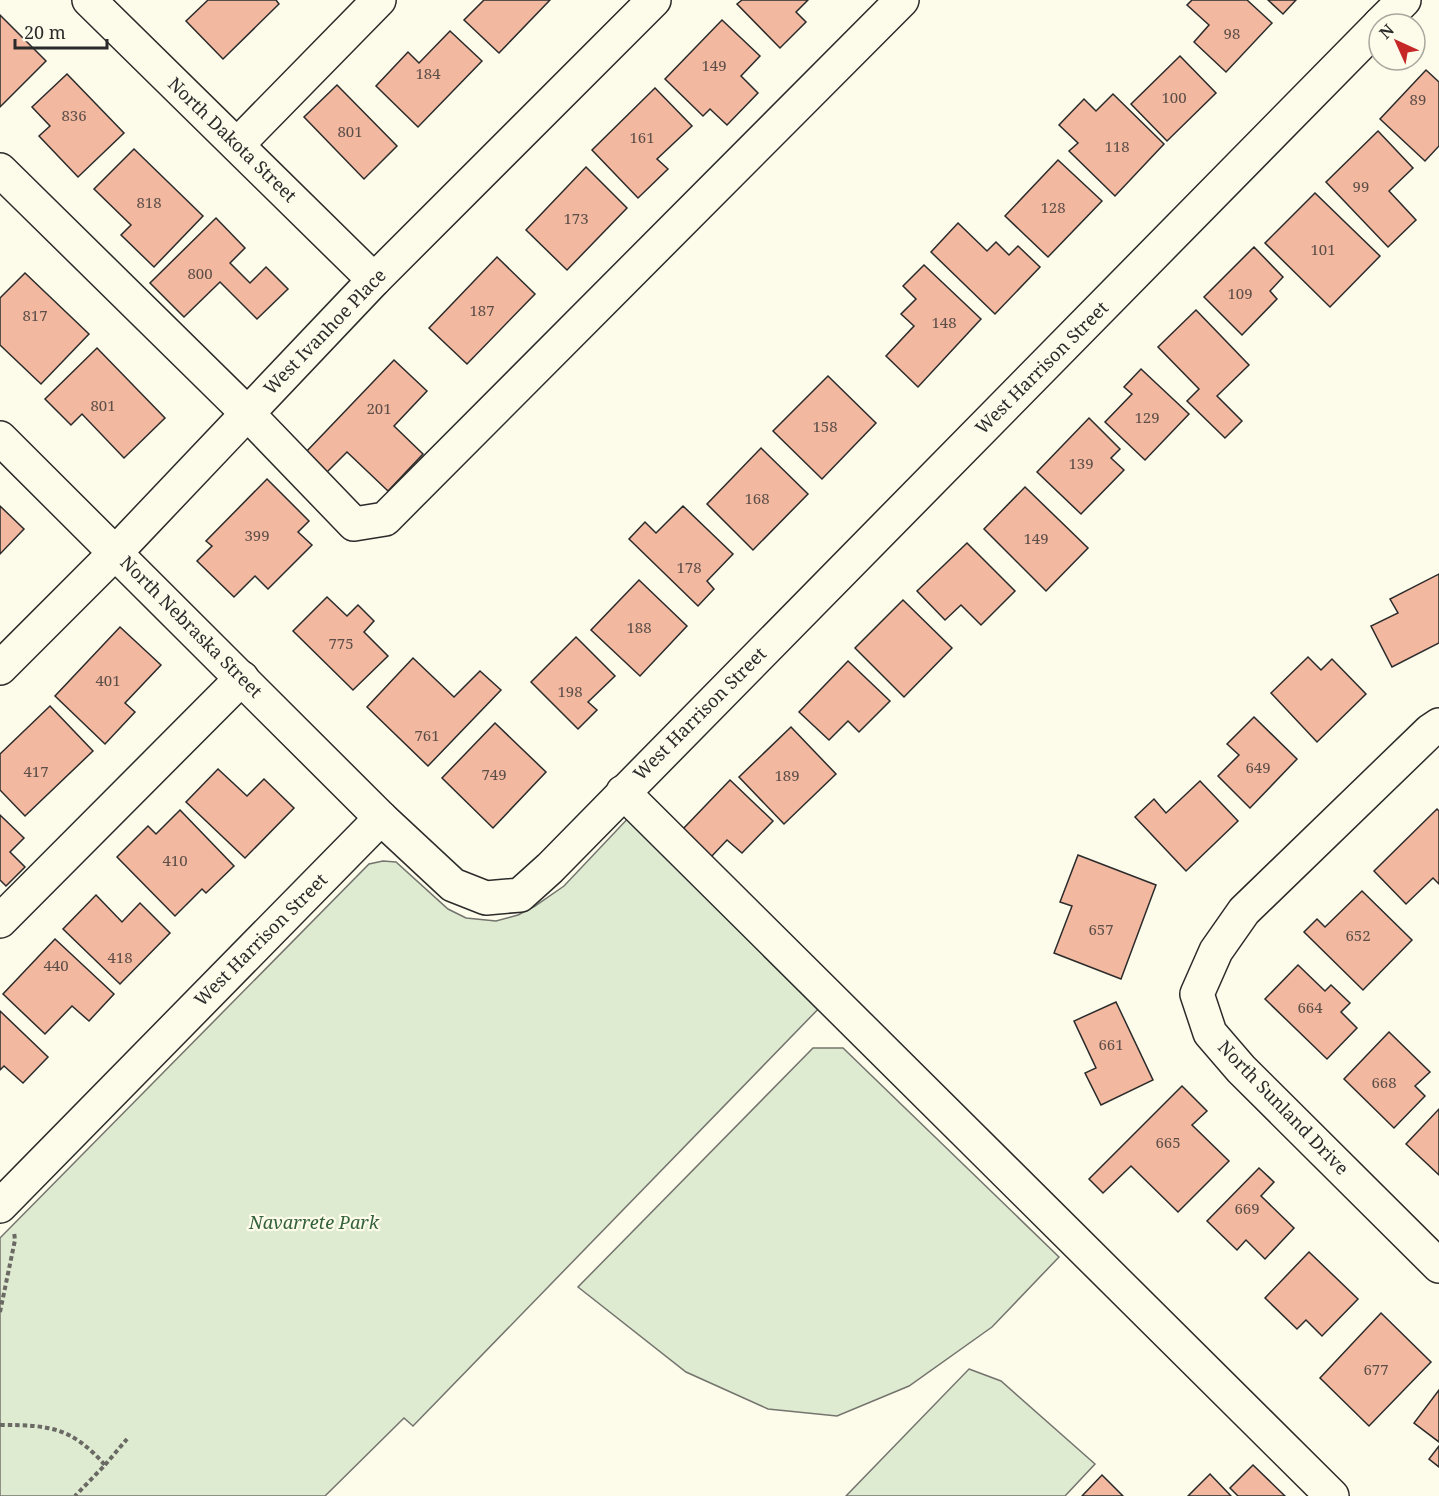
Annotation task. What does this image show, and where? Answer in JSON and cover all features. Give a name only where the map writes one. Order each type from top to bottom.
[{"type":"street","points":[[237,144],[379,0]]},
{"type":"street","name":"West Ivanhoe Place","points":[[0,668],[116,552],[374,280],[654,0]]},
{"type":"street","points":[[0,170],[247,413],[354,524],[385,519],[902,0]]},
{"type":"street","name":"West Harrison Street","points":[[1392,12],[1404,0]]},
{"type":"street","name":"North Dakota Street","points":[[104,5],[237,144],[374,280]]},
{"type":"street","name":"West Harrison Street","points":[[3,1202],[381,818],[453,885],[486,898],[520,895],[550,868],[1367,38]]},
{"type":"street","name":"North Nebraska Street","points":[[0,438],[381,818]]},
{"type":"street","points":[[0,921],[242,678]]},
{"type":"street","name":"North Sunland Drive","points":[[1439,725],[1430,731],[1244,911],[1216,951],[1197,994],[1210,1033],[1241,1069],[1439,1266]]},
{"type":"street","points":[[623,792],[1332,1496]]},
{"type":"path","points":[[0,1312],[15,1240],[3,1202]]},
{"type":"path","points":[[0,1425],[43,1426],[63,1431],[89,1448],[105,1465]]},
{"type":"path","points":[[75,1496],[127,1439]]},
{"type":"green space","name":"Navarrete Park","points":[[634,812],[826,1001],[413,1426],[404,1418],[325,1496],[0,1496],[0,1238],[369,864],[383,861],[396,862],[448,909],[466,918],[496,921],[518,915],[564,886]]},
{"type":"green space","points":[[813,1048],[843,1048],[1059,1257],[992,1327],[909,1386],[837,1416],[768,1409],[686,1372],[578,1287]]},
{"type":"green space","points":[[969,1369],[1001,1381],[1095,1464],[1065,1496],[846,1496]]},
{"type":"building","points":[[208,0],[276,0],[279,4],[223,59],[186,21]]},
{"type":"building","points":[[484,0],[550,0],[499,53],[464,20]]},
{"type":"building","points":[[742,0],[808,0],[796,12],[806,22],[780,48],[737,4]]},
{"type":"building","points":[[1192,0],[1247,0],[1272,23],[1226,72],[1194,42],[1209,25],[1187,5]]},
{"type":"building","points":[[1268,0],[1296,0],[1283,14]]},
{"type":"building","points":[[0,15],[46,61],[0,107]]},
{"type":"building","points":[[722,20],[760,56],[741,76],[758,93],[727,125],[710,109],[703,116],[665,79]]},
{"type":"building","points":[[450,31],[482,61],[418,127],[376,86],[408,52],[419,63]]},
{"type":"building","points":[[1180,56],[1216,93],[1167,141],[1131,104]]},
{"type":"building","points":[[1427,71],[1439,82],[1439,146],[1425,161],[1380,119],[1424,72]]},
{"type":"building","points":[[67,74],[124,133],[78,177],[39,136],[50,126],[32,107]]},
{"type":"building","points":[[337,85],[397,146],[364,179],[304,117]]},
{"type":"building","points":[[655,88],[692,126],[657,159],[668,169],[638,198],[592,150]]},
{"type":"building","points":[[1113,94],[1164,144],[1115,196],[1069,151],[1078,143],[1059,125],[1084,99],[1096,111]]},
{"type":"building","points":[[1378,131],[1413,168],[1389,191],[1416,220],[1388,247],[1326,182]]},
{"type":"building","points":[[134,149],[203,216],[154,267],[121,235],[131,225],[94,189]]},
{"type":"building","points":[[1058,160],[1102,201],[1048,257],[1005,216]]},
{"type":"building","points":[[586,167],[627,208],[567,270],[526,230]]},
{"type":"building","points":[[1315,193],[1380,256],[1330,307],[1265,243]]},
{"type":"building","points":[[216,218],[245,248],[230,263],[250,283],[266,267],[288,289],[257,319],[220,282],[184,317],[150,283]]},
{"type":"building","points":[[958,223],[987,251],[996,242],[1009,255],[1018,246],[1040,267],[995,314],[931,252]]},
{"type":"building","points":[[1254,247],[1283,277],[1270,291],[1277,299],[1242,335],[1204,297]]},
{"type":"building","points":[[497,257],[535,294],[467,364],[429,328]]},
{"type":"building","points":[[924,265],[981,319],[918,387],[886,356],[914,326],[901,314],[916,299],[903,286]]},
{"type":"building","points":[[25,273],[89,334],[41,384],[0,345],[0,298]]},
{"type":"building","points":[[1196,310],[1249,365],[1217,396],[1242,421],[1225,438],[1187,401],[1199,389],[1158,347]]},
{"type":"building","points":[[97,348],[165,418],[124,458],[82,414],[71,425],[45,399]]},
{"type":"building","points":[[394,360],[427,391],[394,426],[423,454],[388,491],[347,452],[327,472],[306,452]]},
{"type":"building","points":[[1141,369],[1189,414],[1145,460],[1105,422],[1132,394],[1124,387]]},
{"type":"building","points":[[828,376],[876,423],[822,479],[773,431]]},
{"type":"building","points":[[1089,418],[1120,449],[1111,458],[1124,470],[1081,514],[1037,472]]},
{"type":"building","points":[[761,448],[808,494],[753,550],[707,504]]},
{"type":"building","points":[[267,479],[309,521],[298,532],[312,545],[268,589],[255,576],[234,597],[197,561],[212,546],[206,541]]},
{"type":"building","points":[[1025,487],[1088,548],[1046,591],[984,529]]},
{"type":"building","points":[[0,506],[24,529],[0,554]]},
{"type":"building","points":[[683,506],[733,554],[707,581],[714,589],[698,606],[629,539],[645,522],[656,533]]},
{"type":"building","points":[[967,543],[1015,591],[981,625],[961,605],[945,620],[917,591]]},
{"type":"building","points":[[1439,574],[1439,643],[1392,667],[1371,626],[1398,613],[1390,599]]},
{"type":"building","points":[[639,580],[687,626],[640,676],[591,630]]},
{"type":"building","points":[[327,597],[347,616],[358,605],[374,621],[364,632],[388,656],[353,690],[293,631]]},
{"type":"building","points":[[903,600],[952,648],[904,697],[855,648]]},
{"type":"building","points":[[120,627],[161,665],[125,703],[135,712],[105,744],[55,696]]},
{"type":"building","points":[[576,637],[615,676],[588,702],[597,710],[578,729],[531,682]]},
{"type":"building","points":[[1308,657],[1321,670],[1332,659],[1366,694],[1317,742],[1271,693]]},
{"type":"building","points":[[413,658],[454,697],[480,671],[501,690],[428,766],[367,707]]},
{"type":"building","points":[[848,661],[890,701],[859,732],[848,721],[829,740],[799,712]]},
{"type":"building","points":[[50,706],[93,751],[25,816],[0,790],[0,754]]},
{"type":"building","points":[[1254,717],[1297,759],[1250,808],[1218,776],[1239,755],[1227,744]]},
{"type":"building","points":[[495,723],[546,772],[493,828],[442,778]]},
{"type":"building","points":[[791,727],[836,774],[784,824],[739,777]]},
{"type":"building","points":[[218,769],[247,796],[264,779],[294,808],[245,858],[186,802]]},
{"type":"building","points":[[730,780],[773,821],[742,853],[727,840],[711,857],[682,830]]},
{"type":"building","points":[[1200,781],[1238,821],[1186,871],[1135,817],[1154,799],[1166,813]]},
{"type":"building","points":[[1437,809],[1439,811],[1439,884],[1433,878],[1406,904],[1374,871]]},
{"type":"building","points":[[180,810],[234,866],[206,893],[202,889],[175,916],[117,857],[148,826],[156,834]]},
{"type":"building","points":[[0,815],[24,838],[10,852],[25,867],[6,886],[0,880]]},
{"type":"building","points":[[1078,855],[1156,885],[1121,979],[1054,953],[1072,906],[1060,902]]},
{"type":"building","points":[[1362,891],[1412,940],[1363,990],[1304,932],[1317,919],[1325,927]]},
{"type":"building","points":[[96,895],[122,922],[140,903],[170,933],[120,984],[63,929]]},
{"type":"building","points":[[55,939],[114,994],[89,1021],[72,1006],[45,1034],[3,994]]},
{"type":"building","points":[[1298,965],[1325,991],[1331,985],[1350,1003],[1341,1012],[1357,1028],[1327,1059],[1265,999]]},
{"type":"building","points":[[1116,1002],[1153,1080],[1101,1105],[1085,1073],[1096,1068],[1074,1021]]},
{"type":"building","points":[[0,1011],[48,1057],[23,1083],[4,1066],[0,1070]]},
{"type":"building","points":[[1389,1032],[1430,1072],[1415,1086],[1425,1096],[1394,1128],[1344,1079]]},
{"type":"building","points":[[1182,1086],[1207,1111],[1192,1125],[1229,1161],[1178,1212],[1131,1166],[1103,1193],[1089,1179]]},
{"type":"building","points":[[1439,1109],[1439,1175],[1406,1144]]},
{"type":"building","points":[[1259,1168],[1274,1182],[1261,1196],[1294,1228],[1265,1259],[1246,1240],[1237,1250],[1207,1221]]},
{"type":"building","points":[[1309,1252],[1358,1299],[1322,1336],[1306,1320],[1297,1329],[1265,1298]]},
{"type":"building","points":[[1381,1313],[1431,1362],[1369,1426],[1320,1378]]},
{"type":"building","points":[[1439,1390],[1439,1442],[1414,1423]]},
{"type":"building","points":[[1439,1446],[1439,1467],[1429,1459]]},
{"type":"building","points":[[1253,1465],[1285,1496],[1238,1496],[1230,1488]]},
{"type":"building","points":[[1210,1474],[1231,1496],[1188,1496]]},
{"type":"building","points":[[1102,1475],[1123,1496],[1082,1496]]}]
